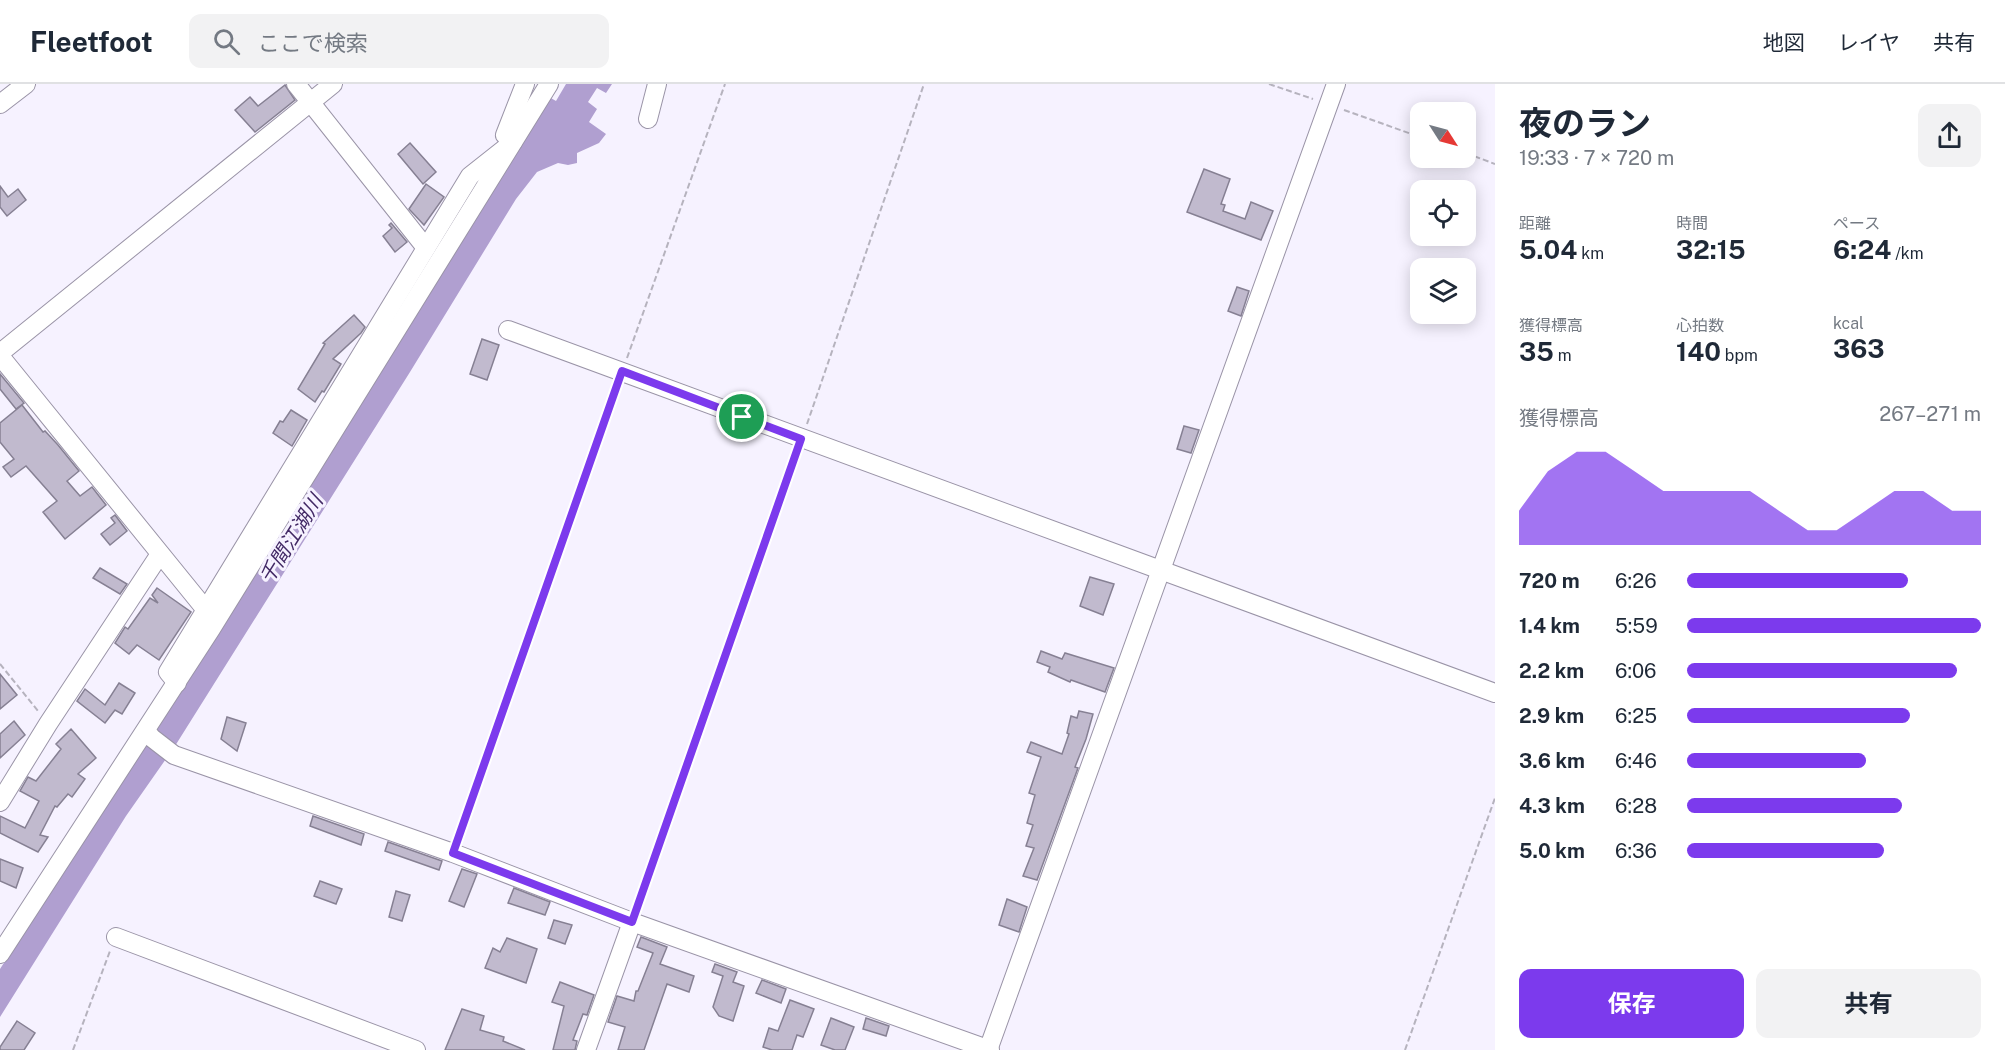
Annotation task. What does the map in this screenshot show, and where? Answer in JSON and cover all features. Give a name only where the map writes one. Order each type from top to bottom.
[{"type":"street","points":[[0,104],[26,84]]},
{"type":"street","points":[[296,84],[426,248]]},
{"type":"street","points":[[206,610],[0,354],[333,84]]},
{"type":"street","points":[[513,142],[505,135],[525,84]]},
{"type":"street","points":[[0,954],[149,735],[177,683],[549,84]]},
{"type":"street","points":[[648,119],[657,84]]},
{"type":"street","points":[[149,735],[174,755],[453,853],[632,922],[989,1050],[1336,84]]},
{"type":"street","points":[[177,683],[168,672],[470,176],[513,142]]},
{"type":"street","points":[[508,330],[1495,693]]},
{"type":"street","points":[[0,802],[48,723],[160,554]]},
{"type":"street","points":[[586,1050],[632,922]]},
{"type":"street","points":[[116,937],[416,1050]]},
{"type":"path","points":[[453,853],[725,84]]},
{"type":"path","points":[[632,922],[924,84]]},
{"type":"path","points":[[1269,84],[1410,133]]},
{"type":"path","points":[[1476,157],[1495,164]]},
{"type":"path","points":[[0,664],[48,723]]},
{"type":"path","points":[[1405,1050],[1495,798]]},
{"type":"path","points":[[73,1050],[116,937]]},
{"type":"water","name":"千間江湖川","points":[[566,84],[612,84],[606,93],[597,88],[588,102],[597,109],[589,122],[606,134],[599,143],[577,153],[577,163],[568,165],[558,163],[537,172],[516,199],[175,746],[126,816],[0,1017],[0,969],[153,731],[549,97],[556,101]]},
{"type":"building","points":[[285,85],[295,100],[255,132],[235,110],[250,97],[258,106]]},
{"type":"building","points":[[410,143],[436,172],[423,184],[398,154]]},
{"type":"building","points":[[1204,169],[1230,179],[1221,204],[1225,205],[1223,211],[1245,219],[1251,202],[1273,211],[1261,240],[1187,212]]},
{"type":"building","points":[[426,184],[444,197],[424,225],[409,209]]},
{"type":"building","points":[[0,186],[8,197],[18,189],[26,200],[7,216],[0,207]]},
{"type":"building","points":[[391,223],[407,242],[395,252],[383,236],[392,228],[389,225]]},
{"type":"building","points":[[1237,287],[1249,291],[1241,316],[1228,311]]},
{"type":"building","points":[[354,315],[365,327],[333,359],[341,364],[315,402],[298,389],[325,344],[323,343]]},
{"type":"building","points":[[482,339],[499,345],[487,380],[470,374]]},
{"type":"building","points":[[0,374],[24,403],[16,409],[0,389]]},
{"type":"building","points":[[22,405],[79,471],[67,481],[80,496],[92,487],[106,505],[65,539],[43,512],[57,501],[26,466],[11,477],[3,467],[14,459],[0,442],[0,423]]},
{"type":"building","points":[[291,410],[307,420],[292,446],[273,433],[280,421],[283,422]]},
{"type":"building","points":[[1184,426],[1199,430],[1191,453],[1177,449]]},
{"type":"building","points":[[115,515],[127,531],[110,545],[101,534],[115,523],[111,518]]},
{"type":"building","points":[[100,568],[127,584],[120,594],[93,578]]},
{"type":"building","points":[[1090,577],[1114,584],[1103,615],[1080,606]]},
{"type":"building","points":[[157,588],[191,612],[159,660],[137,645],[129,654],[115,643],[125,627],[128,629],[150,598],[158,603],[152,595]]},
{"type":"building","points":[[1041,651],[1062,659],[1065,653],[1114,668],[1105,692],[1071,680],[1070,682],[1048,672],[1050,667],[1037,662]]},
{"type":"building","points":[[0,674],[17,695],[0,709]]},
{"type":"building","points":[[119,683],[135,693],[122,714],[115,710],[105,723],[77,701],[85,689],[105,705]]},
{"type":"building","points":[[1079,711],[1093,714],[1075,767],[1078,768],[1037,880],[1023,876],[1034,848],[1026,846],[1033,825],[1027,823],[1035,795],[1029,793],[1041,757],[1027,752],[1031,742],[1062,754],[1069,734],[1067,733],[1071,716],[1077,718]]},
{"type":"building","points":[[227,717],[246,723],[237,751],[221,739]]},
{"type":"building","points":[[14,721],[25,735],[0,758],[0,734]]},
{"type":"building","points":[[71,729],[96,758],[78,774],[85,779],[72,797],[68,794],[57,807],[55,806],[40,835],[48,837],[38,852],[0,833],[0,816],[25,828],[39,801],[20,791],[28,777],[36,781],[61,749],[56,744]]},
{"type":"building","points":[[313,816],[364,834],[361,845],[310,826]]},
{"type":"building","points":[[388,842],[442,861],[439,870],[385,851]]},
{"type":"building","points":[[0,859],[23,868],[16,888],[0,881]]},
{"type":"building","points":[[462,869],[477,874],[464,907],[449,901]]},
{"type":"building","points":[[320,881],[342,889],[336,904],[314,896]]},
{"type":"building","points":[[514,888],[550,902],[545,915],[508,903]]},
{"type":"building","points":[[396,891],[410,895],[402,921],[389,917]]},
{"type":"building","points":[[1007,899],[1027,907],[1019,932],[999,925]]},
{"type":"building","points":[[554,920],[572,925],[565,944],[548,938]]},
{"type":"building","points":[[641,937],[667,947],[660,964],[694,976],[689,992],[667,984],[644,1050],[618,1050],[625,1027],[608,1022],[617,996],[634,1001],[636,991],[638,991],[653,953],[637,947]]},
{"type":"building","points":[[507,938],[537,949],[526,983],[485,968],[493,948],[500,952]]},
{"type":"building","points":[[715,964],[737,972],[733,982],[744,986],[733,1021],[719,1016],[713,1007],[723,976],[712,972]]},
{"type":"building","points":[[762,980],[786,989],[781,1003],[756,993]]},
{"type":"building","points":[[560,982],[594,995],[587,1015],[583,1014],[573,1040],[577,1041],[575,1050],[553,1050],[564,1006],[552,1002]]},
{"type":"building","points":[[790,1000],[814,1009],[803,1037],[797,1035],[792,1050],[772,1050],[763,1047],[769,1028],[778,1031]]},
{"type":"building","points":[[462,1009],[484,1016],[480,1030],[504,1037],[503,1041],[525,1050],[445,1050]]},
{"type":"building","points":[[831,1018],[854,1027],[845,1050],[835,1050],[821,1045]]},
{"type":"building","points":[[866,1018],[889,1026],[886,1036],[863,1029]]},
{"type":"building","points":[[17,1021],[35,1033],[24,1050],[0,1050],[0,1047]]},
{"type":"route","points":[[622,371],[742,417],[801,439],[632,922],[453,853],[622,371]]}]
